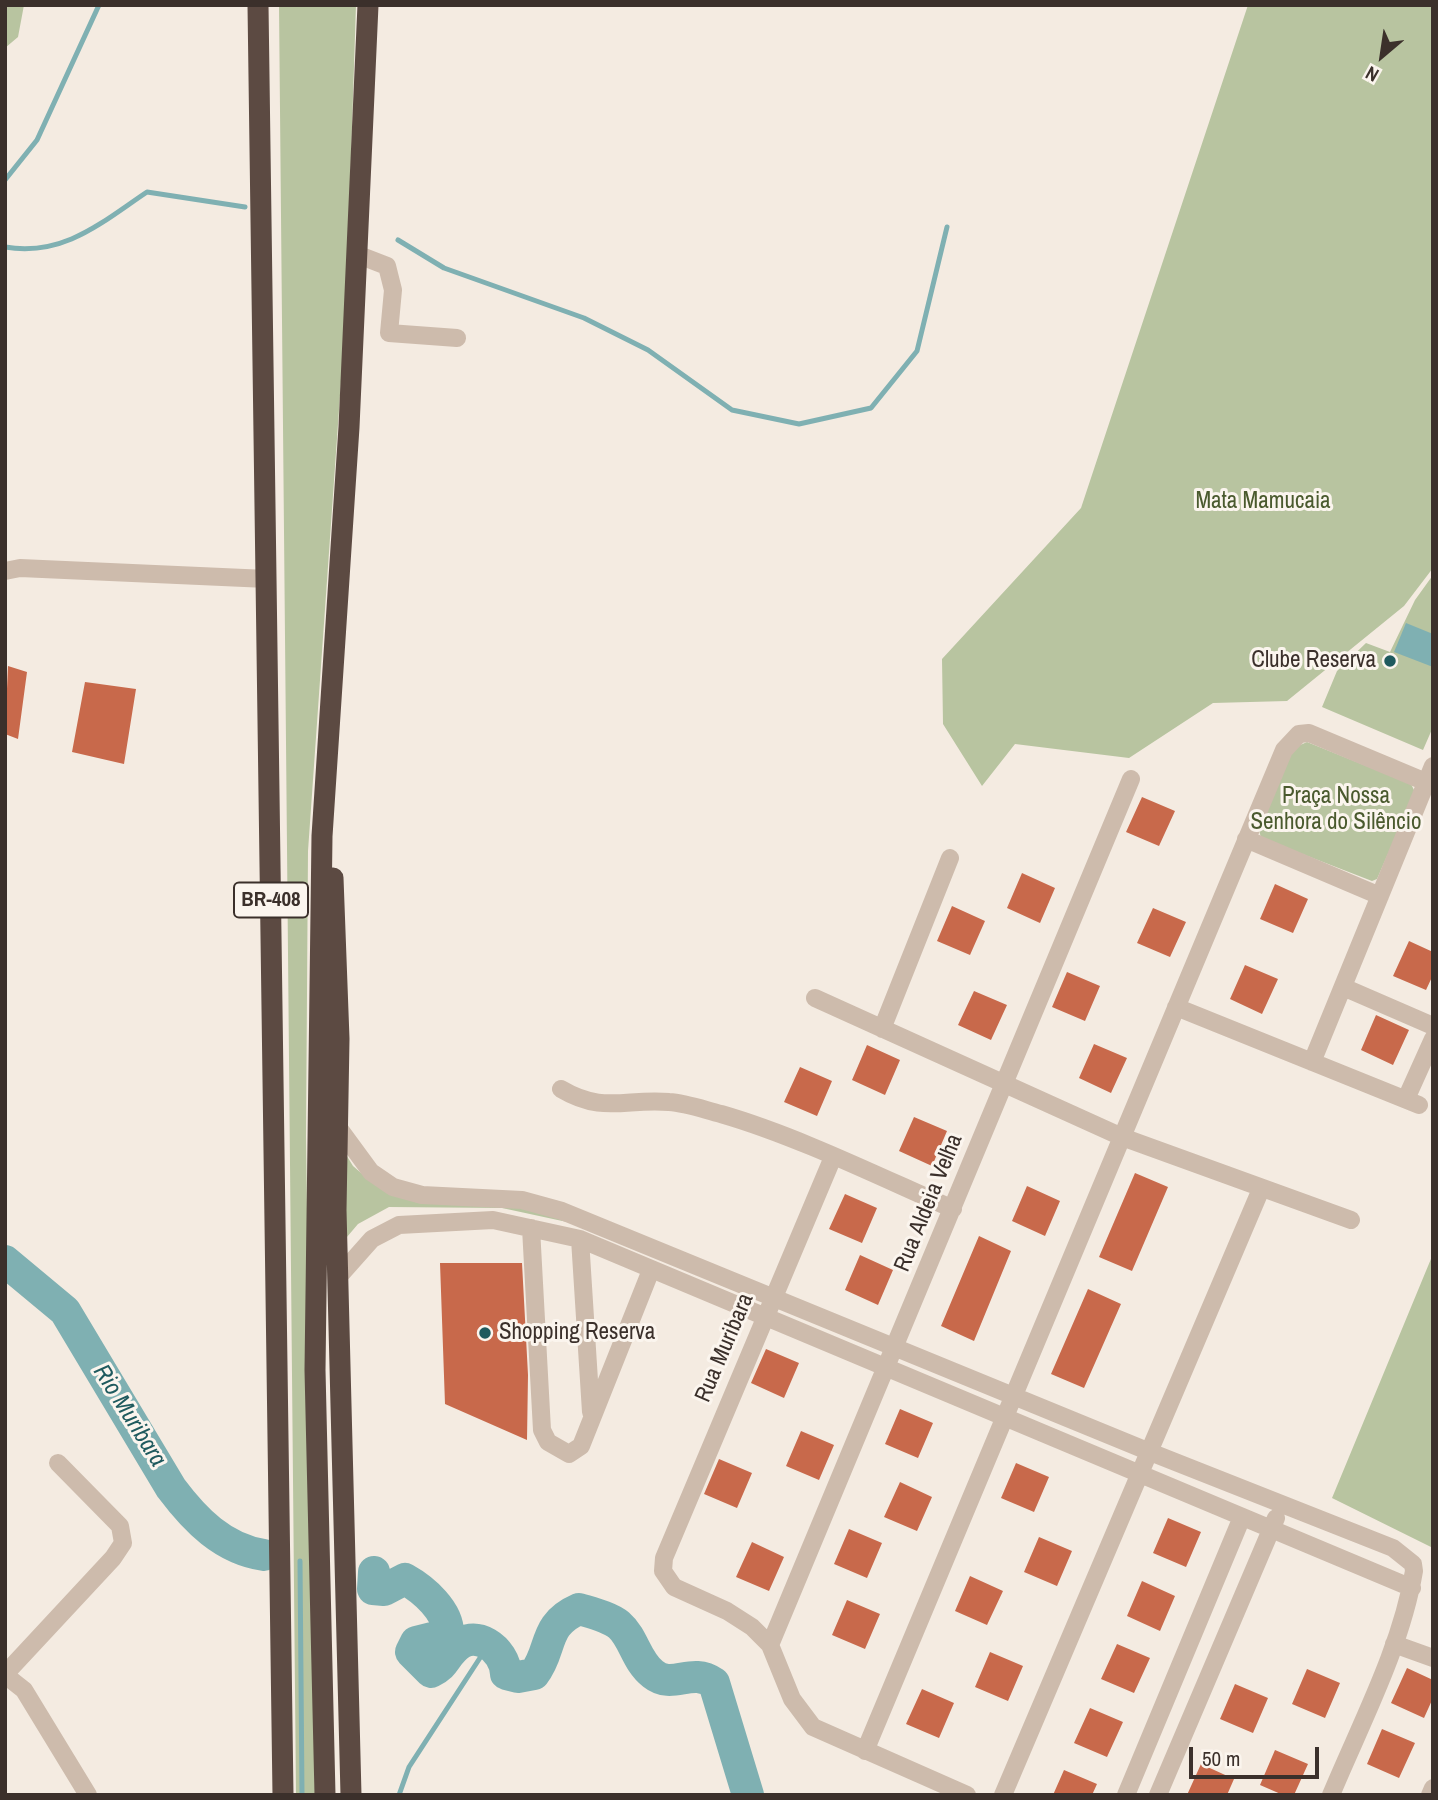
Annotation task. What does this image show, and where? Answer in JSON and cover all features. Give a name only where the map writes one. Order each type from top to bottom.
[{"type":"highway","name":"BR-408","points":[[258,5],[283,1795]]},
{"type":"highway","name":"BR-408","points":[[325,1795],[315,1370],[322,836],[349,427],[368,5]]},
{"type":"highway","points":[[322,836],[334,880],[337,922],[336,1210],[340,1275],[351,1795]]},
{"type":"street","points":[[356,254],[387,266],[393,290],[389,333],[457,338]]},
{"type":"street","points":[[5,571],[20,568],[267,579]]},
{"type":"street","points":[[865,1751],[1283,750],[1299,734],[1310,733],[1429,774],[1312,1062]]},
{"type":"street","name":"Rua Aldeia Velha","points":[[770,1645],[896,1349],[1131,779]]},
{"type":"street","points":[[1246,839],[1380,897]]},
{"type":"street","points":[[882,1029],[950,859]]},
{"type":"street","points":[[1343,987],[1433,1026]]},
{"type":"street","points":[[815,998],[1122,1136],[1351,1220]]},
{"type":"street","points":[[1176,1007],[1413,1102],[1433,1040]]},
{"type":"street","points":[[561,1089],[581,1101],[604,1105],[669,1102],[723,1115],[833,1157],[953,1209]]},
{"type":"street","points":[[338,1127],[371,1172],[393,1187],[422,1195],[522,1199],[632,1238],[896,1349],[1404,1555],[1414,1571],[1412,1588],[1394,1644],[1331,1795]]},
{"type":"street","name":"Rua Muribara","points":[[770,1645],[744,1622],[674,1587],[663,1571],[664,1558],[833,1157]]},
{"type":"street","points":[[1003,1795],[1261,1189]]},
{"type":"street","points":[[340,1275],[372,1239],[399,1225],[493,1220],[580,1239],[1139,1476],[1412,1588]]},
{"type":"street","points":[[531,1228],[542,1430],[548,1442],[569,1454],[581,1446],[651,1270]]},
{"type":"street","points":[[626,1259],[632,1238]]},
{"type":"street","points":[[580,1239],[591,1419]]},
{"type":"street","points":[[58,1462],[120,1526],[123,1543],[113,1558],[5,1675],[24,1690],[88,1795]]},
{"type":"street","points":[[1158,1795],[1282,1504]]},
{"type":"street","points":[[1126,1795],[1242,1517]]},
{"type":"street","points":[[1394,1644],[1433,1658]]},
{"type":"street","points":[[770,1645],[792,1699],[806,1721],[821,1733],[967,1795]]},
{"type":"street","points":[[1430,1795],[1433,1788]]},
{"type":"green space","points":[[5,5],[24,5],[18,37],[5,48]]},
{"type":"green space","points":[[279,5],[356,5],[346,310],[308,851],[306,1136],[315,1795],[296,1795]]},
{"type":"green space","name":"Mata Mamucaia","points":[[1248,5],[1433,5],[1433,568],[1404,606],[1287,701],[1213,703],[1129,758],[1015,744],[982,786],[943,724],[942,659],[1081,508]]},
{"type":"green space","name":"Clube Reserva","points":[[1433,575],[1433,727],[1423,750],[1322,707],[1337,671],[1366,643],[1390,652],[1415,600]]},
{"type":"green space","name":"Praça Nossa Senhora do Silêncio","points":[[1307,742],[1411,784],[1415,792],[1377,879],[1372,881],[1261,838],[1259,830],[1289,750]]},
{"type":"green space","points":[[345,1153],[353,1166],[375,1185],[513,1201],[567,1222],[502,1208],[389,1207],[358,1224],[341,1244]]},
{"type":"green space","points":[[1433,1254],[1433,1548],[1332,1498]]},
{"type":"water","points":[[1406,623],[1433,634],[1433,667],[1394,652]]},
{"type":"building","points":[[8,666],[27,672],[18,739],[5,734]]},
{"type":"building","points":[[85,682],[136,689],[124,764],[72,752]]},
{"type":"building","points":[[1142,797],[1175,811],[1159,846],[1126,832]]},
{"type":"building","points":[[1022,873],[1055,888],[1040,923],[1007,908]]},
{"type":"building","points":[[1275,884],[1308,899],[1293,933],[1260,919]]},
{"type":"building","points":[[952,906],[985,921],[970,955],[937,941]]},
{"type":"building","points":[[1153,908],[1186,922],[1170,957],[1137,943]]},
{"type":"building","points":[[1409,941],[1433,952],[1433,975],[1426,990],[1393,976]]},
{"type":"building","points":[[1245,965],[1278,979],[1262,1014],[1230,999]]},
{"type":"building","points":[[1067,972],[1100,986],[1085,1021],[1052,1007]]},
{"type":"building","points":[[974,991],[1007,1005],[991,1040],[958,1025]]},
{"type":"building","points":[[1376,1015],[1409,1030],[1393,1065],[1361,1050]]},
{"type":"building","points":[[1094,1044],[1127,1058],[1111,1093],[1079,1078]]},
{"type":"building","points":[[867,1045],[900,1060],[885,1095],[852,1080]]},
{"type":"building","points":[[800,1067],[832,1081],[817,1116],[784,1102]]},
{"type":"building","points":[[914,1117],[947,1131],[932,1166],[899,1151]]},
{"type":"building","points":[[1135,1173],[1168,1187],[1132,1271],[1099,1257]]},
{"type":"building","points":[[1027,1186],[1060,1201],[1045,1236],[1012,1221]]},
{"type":"building","points":[[845,1194],[877,1208],[862,1243],[829,1229]]},
{"type":"building","points":[[979,1236],[1011,1251],[974,1341],[941,1326]]},
{"type":"building","points":[[860,1255],[893,1270],[878,1305],[845,1290]]},
{"type":"building","name":"Shopping Reserva","points":[[440,1263],[522,1263],[528,1375],[527,1440],[445,1404]]},
{"type":"building","points":[[1088,1289],[1121,1304],[1084,1388],[1051,1374]]},
{"type":"building","points":[[766,1349],[799,1363],[784,1398],[751,1383]]},
{"type":"building","points":[[900,1409],[933,1423],[918,1458],[885,1444]]},
{"type":"building","points":[[801,1431],[834,1445],[819,1480],[786,1466]]},
{"type":"building","points":[[719,1459],[752,1473],[737,1508],[704,1494]]},
{"type":"building","points":[[1016,1463],[1049,1477],[1034,1512],[1001,1498]]},
{"type":"building","points":[[900,1482],[932,1497],[917,1531],[884,1517]]},
{"type":"building","points":[[1168,1518],[1201,1532],[1186,1567],[1153,1553]]},
{"type":"building","points":[[849,1529],[882,1543],[867,1578],[834,1564]]},
{"type":"building","points":[[1039,1537],[1072,1551],[1057,1586],[1024,1572]]},
{"type":"building","points":[[752,1542],[784,1557],[769,1591],[736,1577]]},
{"type":"building","points":[[970,1576],[1003,1591],[987,1625],[955,1611]]},
{"type":"building","points":[[1142,1581],[1175,1596],[1160,1631],[1127,1616]]},
{"type":"building","points":[[847,1600],[880,1614],[865,1649],[832,1635]]},
{"type":"building","points":[[1117,1644],[1150,1658],[1134,1693],[1101,1679]]},
{"type":"building","points":[[990,1652],[1023,1666],[1008,1701],[975,1687]]},
{"type":"building","points":[[1407,1668],[1433,1680],[1433,1698],[1424,1718],[1391,1703]]},
{"type":"building","points":[[1307,1669],[1340,1683],[1325,1718],[1292,1704]]},
{"type":"building","points":[[1235,1684],[1268,1698],[1253,1733],[1220,1719]]},
{"type":"building","points":[[922,1689],[954,1703],[939,1738],[906,1724]]},
{"type":"building","points":[[1090,1708],[1123,1722],[1107,1757],[1074,1743]]},
{"type":"building","points":[[1382,1729],[1415,1743],[1399,1778],[1367,1764]]},
{"type":"building","points":[[1275,1750],[1308,1764],[1294,1795],[1283,1795],[1260,1785]]},
{"type":"building","points":[[1201,1764],[1234,1779],[1227,1795],[1187,1795]]},
{"type":"building","points":[[1064,1770],[1097,1784],[1092,1795],[1053,1795]]},
{"type":"waterway","points":[[5,180],[37,140],[99,5]]},
{"type":"waterway","points":[[5,247],[26,249],[64,242],[98,225],[147,192],[245,207]]},
{"type":"waterway","points":[[398,240],[444,268],[584,318],[648,350],[732,410],[799,424],[871,408],[917,351],[947,227]]},
{"type":"waterway","name":"Rio Muribara","points":[[5,1261],[65,1311],[171,1488],[190,1511],[223,1540],[249,1552],[264,1555]]},
{"type":"waterway","points":[[300,1561],[302,1795]]},
{"type":"waterway","name":"Rio Muribara","points":[[374,1572],[373,1589],[384,1590],[405,1579],[427,1595],[440,1609],[448,1634],[416,1642],[411,1652],[431,1672],[462,1642],[479,1640],[500,1656],[506,1674],[518,1677],[534,1674],[554,1630],[567,1615],[579,1609],[615,1622],[624,1630],[643,1663],[653,1674],[668,1680],[698,1677],[714,1683],[748,1795]]},
{"type":"waterway","points":[[399,1795],[409,1767],[489,1644]]},
{"type":"place","name":"Clube Reserva","points":[[1390,661]]},
{"type":"place","name":"Shopping Reserva","points":[[485,1333]]}]
